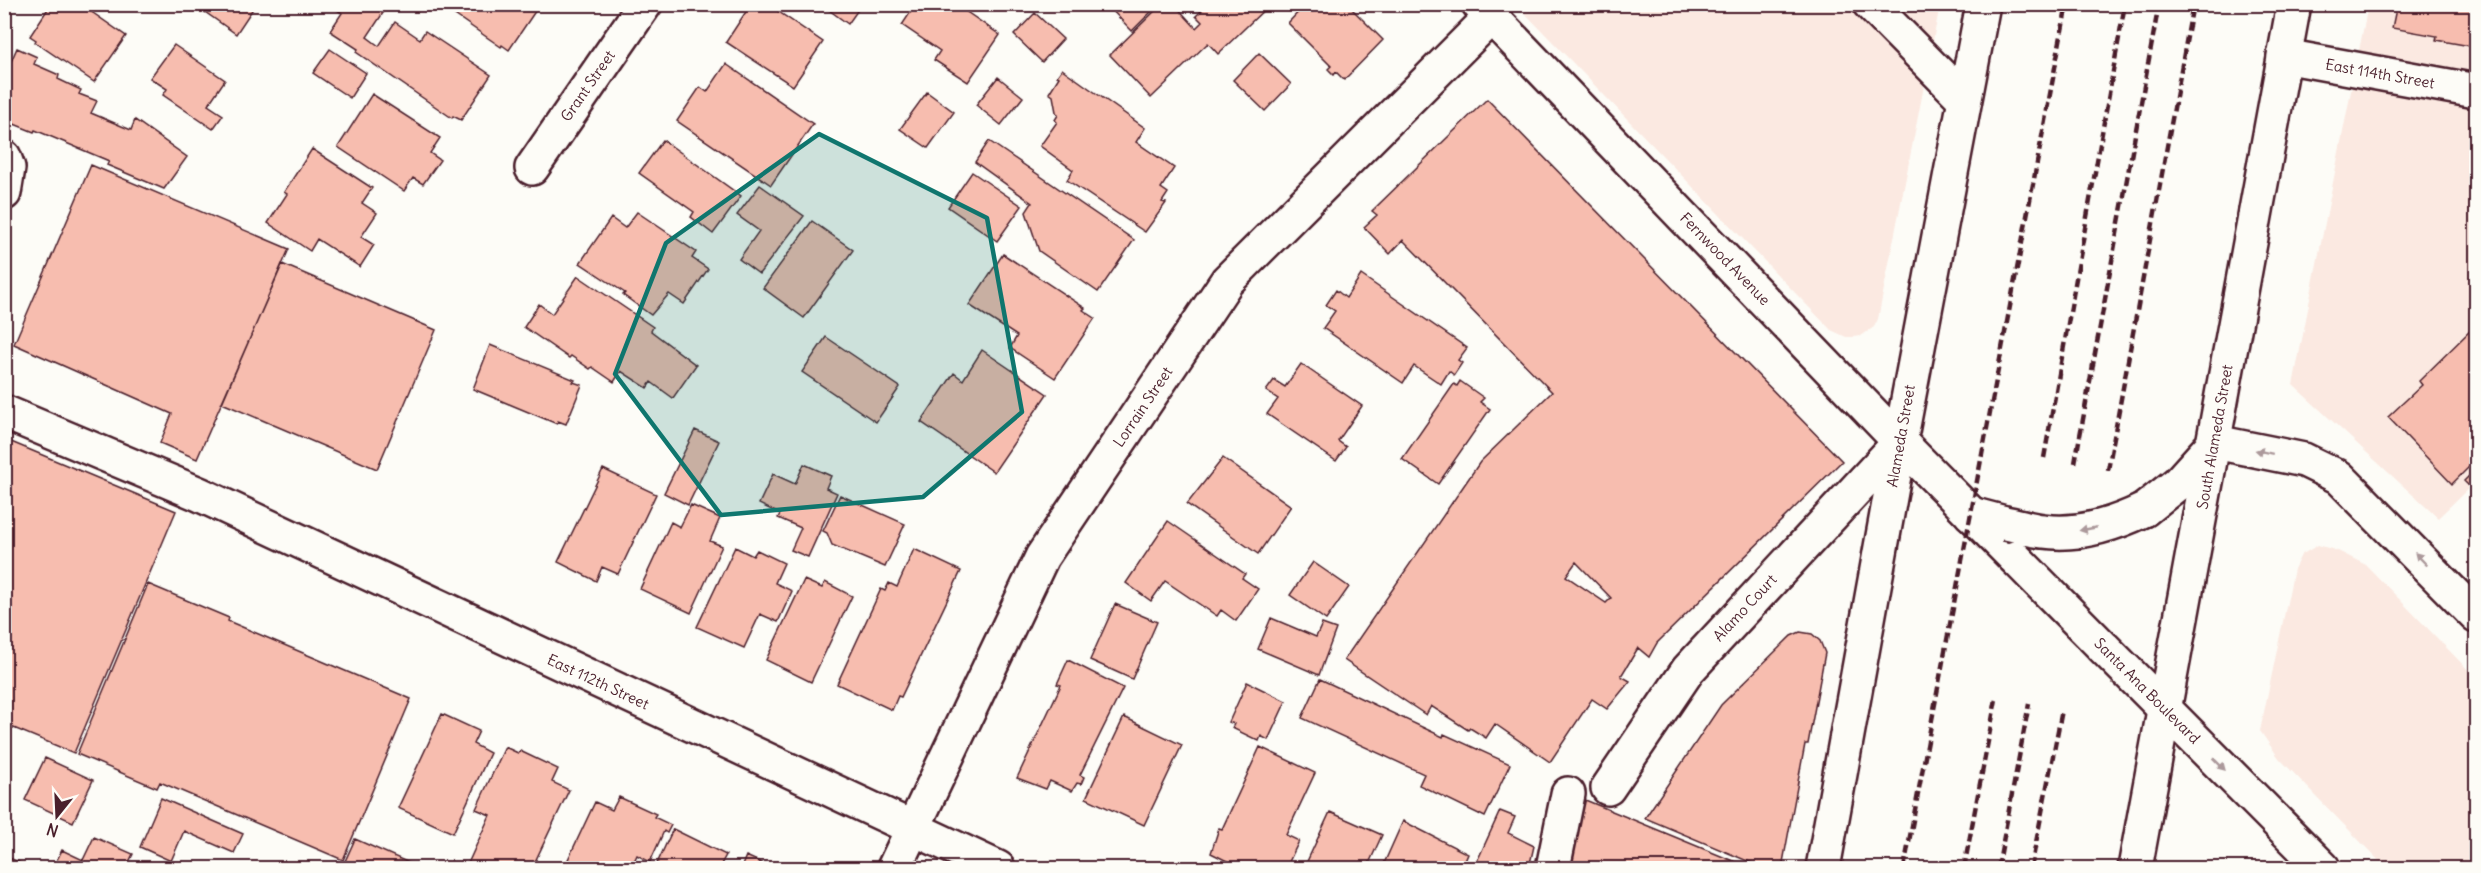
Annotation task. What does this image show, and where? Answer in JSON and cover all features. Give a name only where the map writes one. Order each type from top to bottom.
[{"type":"street","name":"Grant Street","points":[[532,168],[645,4]]},
{"type":"street","points":[[1870,4],[1964,99]]},
{"type":"street","name":"Alameda Street","points":[[1823,868],[1900,442],[1983,4]]},
{"type":"street","name":"South Alameda Street","points":[[2134,868],[2215,442],[2294,4]]},
{"type":"street","name":"Fernwood Avenue","points":[[1485,11],[1971,514]]},
{"type":"street","name":"Lorrain Street","points":[[894,868],[1042,557],[1227,281],[1485,11]]},
{"type":"street","name":"East 114th Street","points":[[2284,57],[2476,91]]},
{"type":"street","name":"East 112th Street","points":[[4,412],[199,494],[998,868]]},
{"type":"street","name":"Alamo Court","points":[[1608,788],[1688,670],[1900,442]]},
{"type":"street","points":[[1971,514],[2043,531],[2081,530],[2118,523],[2144,510],[2178,483],[2215,442],[2304,460],[2339,477],[2476,616]]},
{"type":"street","name":"Santa Ana Boulevard","points":[[1971,514],[2323,868]]},
{"type":"street","points":[[1553,868],[1568,794]]},
{"type":"highlighted area","points":[[819,134],[987,218],[1022,412],[923,497],[721,515],[615,374],[666,243]]},
{"type":"shaded area","points":[[1517,5],[1940,5],[1878,319],[1874,327],[1861,336],[1854,337],[1846,337],[1831,330]]},
{"type":"shaded area","points":[[2368,5],[2476,5],[2476,481],[2438,518],[2293,385]]},
{"type":"shaded area","points":[[2318,545],[2338,551],[2366,565],[2476,678],[2476,868],[2386,868],[2279,758],[2260,731],[2294,569],[2301,555]]},
{"type":"building","points":[[51,4],[80,4],[126,36],[94,82],[35,42],[36,40],[30,36]]},
{"type":"building","points":[[200,4],[256,4],[236,34],[198,7]]},
{"type":"building","points":[[336,4],[389,4],[367,37],[379,46],[395,22],[420,39],[425,31],[491,75],[461,120],[453,116],[452,118],[356,52],[358,49],[330,31],[342,13],[334,8]]},
{"type":"building","points":[[439,4],[540,4],[509,50],[502,45],[501,47]]},
{"type":"building","points":[[751,4],[767,4],[823,42],[793,86],[726,42]]},
{"type":"building","points":[[821,4],[862,4],[848,24]]},
{"type":"building","points":[[916,4],[955,4],[1000,35],[968,82],[934,60],[940,51],[902,25]]},
{"type":"building","points":[[1106,4],[1159,4],[1132,31]]},
{"type":"building","points":[[1162,4],[1174,4],[1196,28],[1202,22],[1196,16],[1208,4],[1270,4],[1218,54],[1208,43],[1151,98],[1110,55]]},
{"type":"building","points":[[1306,4],[1347,4],[1383,40],[1344,80],[1336,72],[1334,75],[1328,69],[1331,66],[1288,23]]},
{"type":"building","points":[[2397,4],[2476,4],[2476,47],[2436,40],[2437,36],[2392,28]]},
{"type":"building","points":[[1035,13],[1063,39],[1042,62],[1014,35]]},
{"type":"building","points":[[174,45],[225,80],[208,105],[223,115],[213,129],[163,95],[167,89],[150,78]]},
{"type":"building","points":[[17,48],[37,57],[34,64],[59,75],[58,79],[81,90],[79,94],[97,101],[91,113],[131,130],[135,120],[187,157],[164,189],[107,165],[109,161],[35,130],[34,132],[4,120],[4,77]]},
{"type":"building","points":[[330,49],[366,73],[350,98],[313,73]]},
{"type":"building","points":[[1259,53],[1291,84],[1265,111],[1233,80]]},
{"type":"building","points":[[726,64],[813,124],[771,185],[677,121],[700,87],[707,92]]},
{"type":"building","points":[[1062,69],[1145,128],[1136,142],[1174,168],[1161,188],[1168,193],[1162,202],[1166,203],[1145,232],[1067,180],[1073,170],[1040,146],[1057,122],[1055,120],[1058,115],[1053,96],[1049,93]]},
{"type":"building","points":[[998,77],[1023,97],[1001,125],[976,105]]},
{"type":"building","points":[[927,92],[954,112],[928,148],[900,129]]},
{"type":"building","points":[[372,94],[440,138],[430,153],[440,160],[423,184],[413,178],[404,191],[338,147]]},
{"type":"building","points":[[1487,99],[1842,461],[1657,643],[1649,657],[1638,648],[1621,676],[1630,681],[1607,709],[1592,699],[1550,762],[1495,724],[1486,738],[1470,728],[1468,730],[1431,706],[1426,715],[1344,660],[1480,462],[1552,392],[1403,240],[1390,254],[1364,227],[1377,215],[1372,211]],"holes":[[[1576,562],[1611,598],[1606,603],[1566,576]]]},
{"type":"building","points":[[663,140],[741,196],[713,234],[691,217],[694,212],[639,173]]},
{"type":"building","points":[[989,141],[1134,240],[1098,292],[1039,251],[1026,212],[1032,203],[975,162]]},
{"type":"building","points":[[312,149],[372,188],[362,203],[377,213],[361,237],[374,245],[360,267],[317,239],[310,251],[268,223],[287,194],[284,192]]},
{"type":"building","points":[[91,165],[289,249],[197,459],[160,443],[172,414],[14,344]]},
{"type":"building","points":[[972,172],[1022,206],[997,241],[948,207]]},
{"type":"building","points":[[760,185],[804,216],[759,274],[739,259],[759,231],[737,215]]},
{"type":"building","points":[[637,212],[696,252],[692,258],[708,269],[684,304],[669,294],[651,315],[623,295],[625,293],[580,263],[611,218],[625,228]]},
{"type":"building","points":[[812,221],[853,250],[804,318],[763,288]]},
{"type":"building","points":[[1003,254],[1085,308],[1083,310],[1095,318],[1055,378],[1010,348],[1017,336],[969,305]]},
{"type":"building","points":[[282,264],[436,330],[377,469],[222,403]]},
{"type":"building","points":[[1361,275],[1467,348],[1458,360],[1462,363],[1454,375],[1449,371],[1441,384],[1414,366],[1403,383],[1323,328],[1335,311],[1326,305],[1336,290],[1346,298]]},
{"type":"building","points":[[578,276],[653,327],[651,331],[696,365],[673,398],[651,382],[647,388],[621,371],[614,382],[592,367],[590,369],[571,356],[569,358],[524,327],[539,304],[552,314]]},
{"type":"building","points":[[2476,325],[2476,460],[2452,484],[2388,417],[2422,385],[2419,381]]},
{"type":"building","points":[[826,337],[900,387],[876,422],[802,372]]},
{"type":"building","points":[[490,345],[582,385],[566,424],[558,421],[557,424],[473,389]]},
{"type":"building","points":[[982,350],[1047,394],[994,472],[921,422],[954,373],[963,380]]},
{"type":"building","points":[[1301,364],[1362,406],[1338,441],[1346,447],[1336,461],[1267,414],[1278,399],[1266,391],[1274,380],[1285,387]]},
{"type":"building","points":[[1460,381],[1484,398],[1480,402],[1490,409],[1438,484],[1402,459],[1454,384],[1457,386]]},
{"type":"building","points":[[695,430],[719,441],[688,505],[664,493]]},
{"type":"building","points":[[4,439],[176,511],[74,753],[4,724]]},
{"type":"building","points":[[1223,458],[1291,506],[1258,554],[1187,504]]},
{"type":"building","points":[[804,464],[831,476],[826,488],[837,493],[808,557],[791,550],[801,528],[778,518],[780,514],[759,504],[773,474],[795,484]]},
{"type":"building","points":[[603,469],[656,494],[618,574],[602,567],[596,581],[558,562]]},
{"type":"building","points":[[2476,469],[2476,493],[2464,481]]},
{"type":"building","points":[[840,495],[905,524],[885,567],[832,545],[827,533],[823,531]]},
{"type":"building","points":[[691,505],[720,518],[710,541],[722,546],[691,613],[640,589],[671,522],[680,527]]},
{"type":"building","points":[[1168,521],[1245,574],[1242,578],[1258,589],[1236,621],[1221,610],[1217,616],[1165,581],[1151,601],[1126,583]]},
{"type":"building","points":[[735,547],[753,556],[757,550],[784,563],[775,583],[792,591],[778,622],[760,614],[744,648],[697,627]]},
{"type":"building","points":[[914,549],[961,571],[901,697],[898,696],[892,710],[837,684],[881,589],[885,591],[889,583],[897,587]]},
{"type":"building","points":[[1313,562],[1349,587],[1326,620],[1290,595]]},
{"type":"building","points":[[804,580],[822,588],[825,582],[852,596],[811,682],[766,660]]},
{"type":"building","points":[[148,584],[229,618],[228,621],[411,699],[343,860],[160,782],[157,788],[77,754]]},
{"type":"building","points":[[1115,604],[1157,622],[1132,679],[1090,660]]},
{"type":"building","points":[[1271,618],[1316,637],[1322,624],[1336,629],[1319,675],[1258,649]]},
{"type":"building","points":[[1800,632],[1812,634],[1820,641],[1825,653],[1782,868],[1764,868],[1645,818],[1721,705],[1791,636]]},
{"type":"building","points":[[1068,660],[1123,688],[1080,775],[1084,777],[1081,784],[1077,783],[1072,791],[1050,781],[1046,789],[1017,778],[1061,685],[1057,684]]},
{"type":"building","points":[[1320,679],[1443,737],[1444,734],[1510,764],[1485,817],[1419,785],[1424,774],[1302,718]]},
{"type":"building","points":[[1247,682],[1286,701],[1268,740],[1261,736],[1259,741],[1232,728],[1234,724],[1229,722]]},
{"type":"building","points":[[442,714],[479,731],[473,744],[490,753],[453,833],[398,808]]},
{"type":"building","points":[[1124,717],[1182,745],[1144,825],[1086,798]]},
{"type":"building","points":[[505,747],[518,753],[520,751],[558,769],[552,782],[569,790],[532,868],[466,868],[490,815],[476,809]]},
{"type":"building","points":[[1260,747],[1315,773],[1286,835],[1299,841],[1286,868],[1241,868],[1211,853],[1219,828],[1222,829]]},
{"type":"building","points":[[45,758],[93,780],[73,822],[25,800]]},
{"type":"building","points":[[619,797],[656,814],[654,817],[671,825],[667,833],[664,831],[650,862],[637,855],[631,868],[564,868],[595,802],[612,810]]},
{"type":"building","points":[[1578,797],[1750,868],[1565,868]]},
{"type":"building","points":[[161,798],[243,834],[234,853],[184,831],[171,861],[140,847]]},
{"type":"building","points":[[1500,811],[1515,817],[1508,833],[1534,846],[1529,868],[1474,868]]},
{"type":"building","points":[[1330,812],[1382,835],[1367,868],[1304,868]]},
{"type":"building","points":[[1403,821],[1468,854],[1462,868],[1382,868]]},
{"type":"building","points":[[673,829],[726,855],[719,868],[655,868]]},
{"type":"building","points":[[94,837],[133,854],[126,868],[53,868],[62,850],[83,860]]},
{"type":"building","points":[[355,839],[416,866],[415,868],[342,868]]},
{"type":"building","points":[[746,856],[773,868],[741,868]]},
{"type":"building","points":[[7,857],[32,868],[4,868],[4,860]]},
{"type":"railway","points":[[1904,868],[2067,4]]},
{"type":"railway","points":[[2044,458],[2125,4]]},
{"type":"railway","points":[[2075,463],[2159,4]]},
{"type":"railway","points":[[2108,470],[2193,4]]},
{"type":"railway","points":[[1964,868],[1996,699]]},
{"type":"railway","points":[[1998,868],[2029,704]]},
{"type":"railway","points":[[2031,868],[2062,710]]}]
